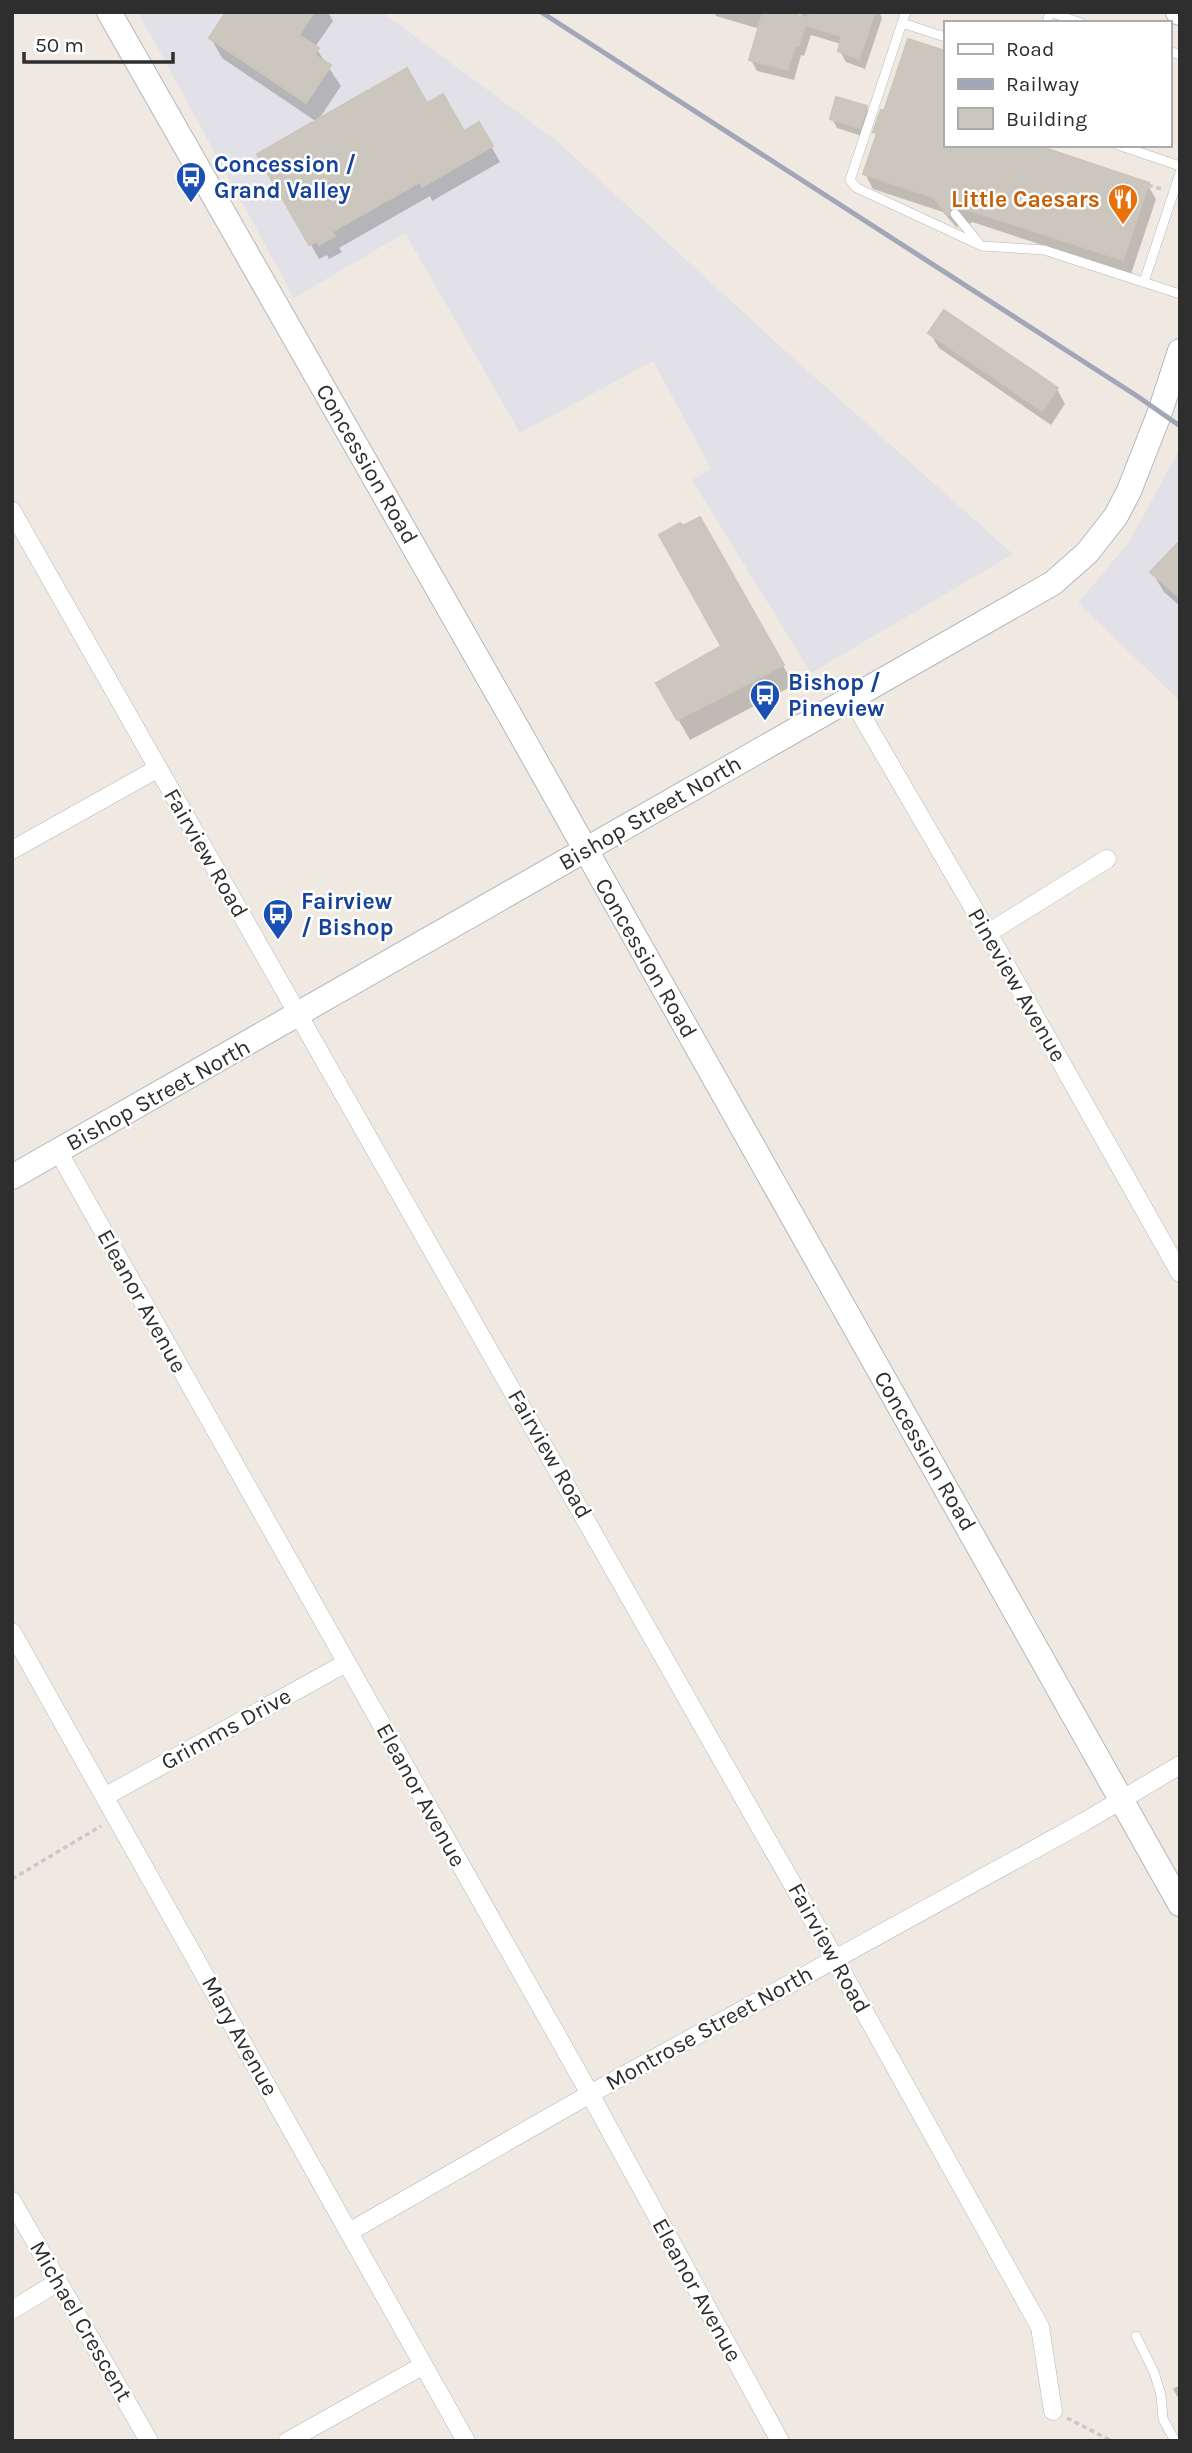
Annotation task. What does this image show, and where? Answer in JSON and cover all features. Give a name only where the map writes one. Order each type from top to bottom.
[{"type":"main road","name":"Concession Road","points":[[109,12],[985,1555],[1119,1801],[1180,1905]]},
{"type":"main road","name":"Bishop Street North","points":[[12,1177],[1029,598],[1073,567],[1116,516],[1129,491],[1175,385],[1180,351]]},
{"type":"street","name":"Fairview Road","points":[[12,511],[835,1958],[1040,2327],[1053,2411]]},
{"type":"street","name":"Pineview Avenue","points":[[852,699],[1180,1273]]},
{"type":"street","points":[[12,850],[158,769]]},
{"type":"street","points":[[988,933],[1107,859]]},
{"type":"street","name":"Eleanor Avenue","points":[[58,1151],[590,2094],[780,2441]]},
{"type":"street","name":"Mary Avenue","points":[[12,1632],[466,2441]]},
{"type":"street","name":"Grimms Drive","points":[[106,1796],[346,1663]]},
{"type":"street","name":"Montrose Street North","points":[[349,2232],[590,2094],[1084,1822],[1180,1765]]},
{"type":"street","name":"Michael Crescent","points":[[12,2201],[149,2441]]},
{"type":"street","points":[[12,2310],[58,2282]]},
{"type":"street","points":[[288,2441],[422,2366]]},
{"type":"lane","points":[[906,12],[850,180],[858,188],[982,246],[1044,250],[1180,294]]},
{"type":"lane","points":[[1050,12],[1075,21]]},
{"type":"lane","points":[[902,23],[944,37]]},
{"type":"lane","points":[[1124,147],[1180,166]]},
{"type":"lane","points":[[1144,282],[1180,173]]},
{"type":"lane","points":[[955,215],[982,246]]},
{"type":"lane","points":[[1136,2336],[1154,2372],[1161,2395],[1163,2419],[1175,2441]]},
{"type":"path","points":[[12,1879],[117,1816]]},
{"type":"path","points":[[1053,2411],[1099,2432],[1112,2441]]},
{"type":"shaded area","points":[[138,12],[382,12],[558,142],[792,357],[1013,554],[811,673],[692,480],[711,469],[653,361],[520,433],[405,233],[294,298]]},
{"type":"shaded area","points":[[1180,448],[1180,701],[1078,603],[1129,542]]},
{"type":"building","points":[[226,12],[314,12],[299,35],[319,48],[315,55],[331,65],[306,103],[209,38]]},
{"type":"building","points":[[763,12],[787,12],[807,18],[788,70],[749,60]]},
{"type":"building","points":[[809,12],[875,12],[859,59],[838,51],[841,36],[806,25]]},
{"type":"building","points":[[908,39],[944,51],[944,147],[1042,147],[1149,183],[1123,260],[963,208],[951,208],[948,215],[933,197],[863,174],[877,133],[873,132],[881,110],[884,111]]},
{"type":"building","points":[[407,68],[427,103],[443,94],[464,131],[479,122],[493,146],[422,187],[420,182],[332,232],[335,236],[319,245],[317,241],[309,245],[257,154]]},
{"type":"building","points":[[836,97],[867,106],[860,128],[830,119]]},
{"type":"building","points":[[944,310],[1058,388],[1042,411],[928,333]]},
{"type":"building","points":[[700,517],[784,665],[677,720],[656,683],[721,646],[659,535],[680,523],[683,526]]},
{"type":"building","points":[[1180,541],[1180,598],[1150,572]]},
{"type":"railway","points":[[541,12],[1180,426]]},
{"type":"place","name":"Concession / Grand Valley","points":[[191,204]]},
{"type":"place","name":"Little Caesars","points":[[1123,226]]},
{"type":"place","name":"Bishop / Pineview","points":[[765,722]]},
{"type":"place","name":"Fairview / Bishop","points":[[278,941]]}]
